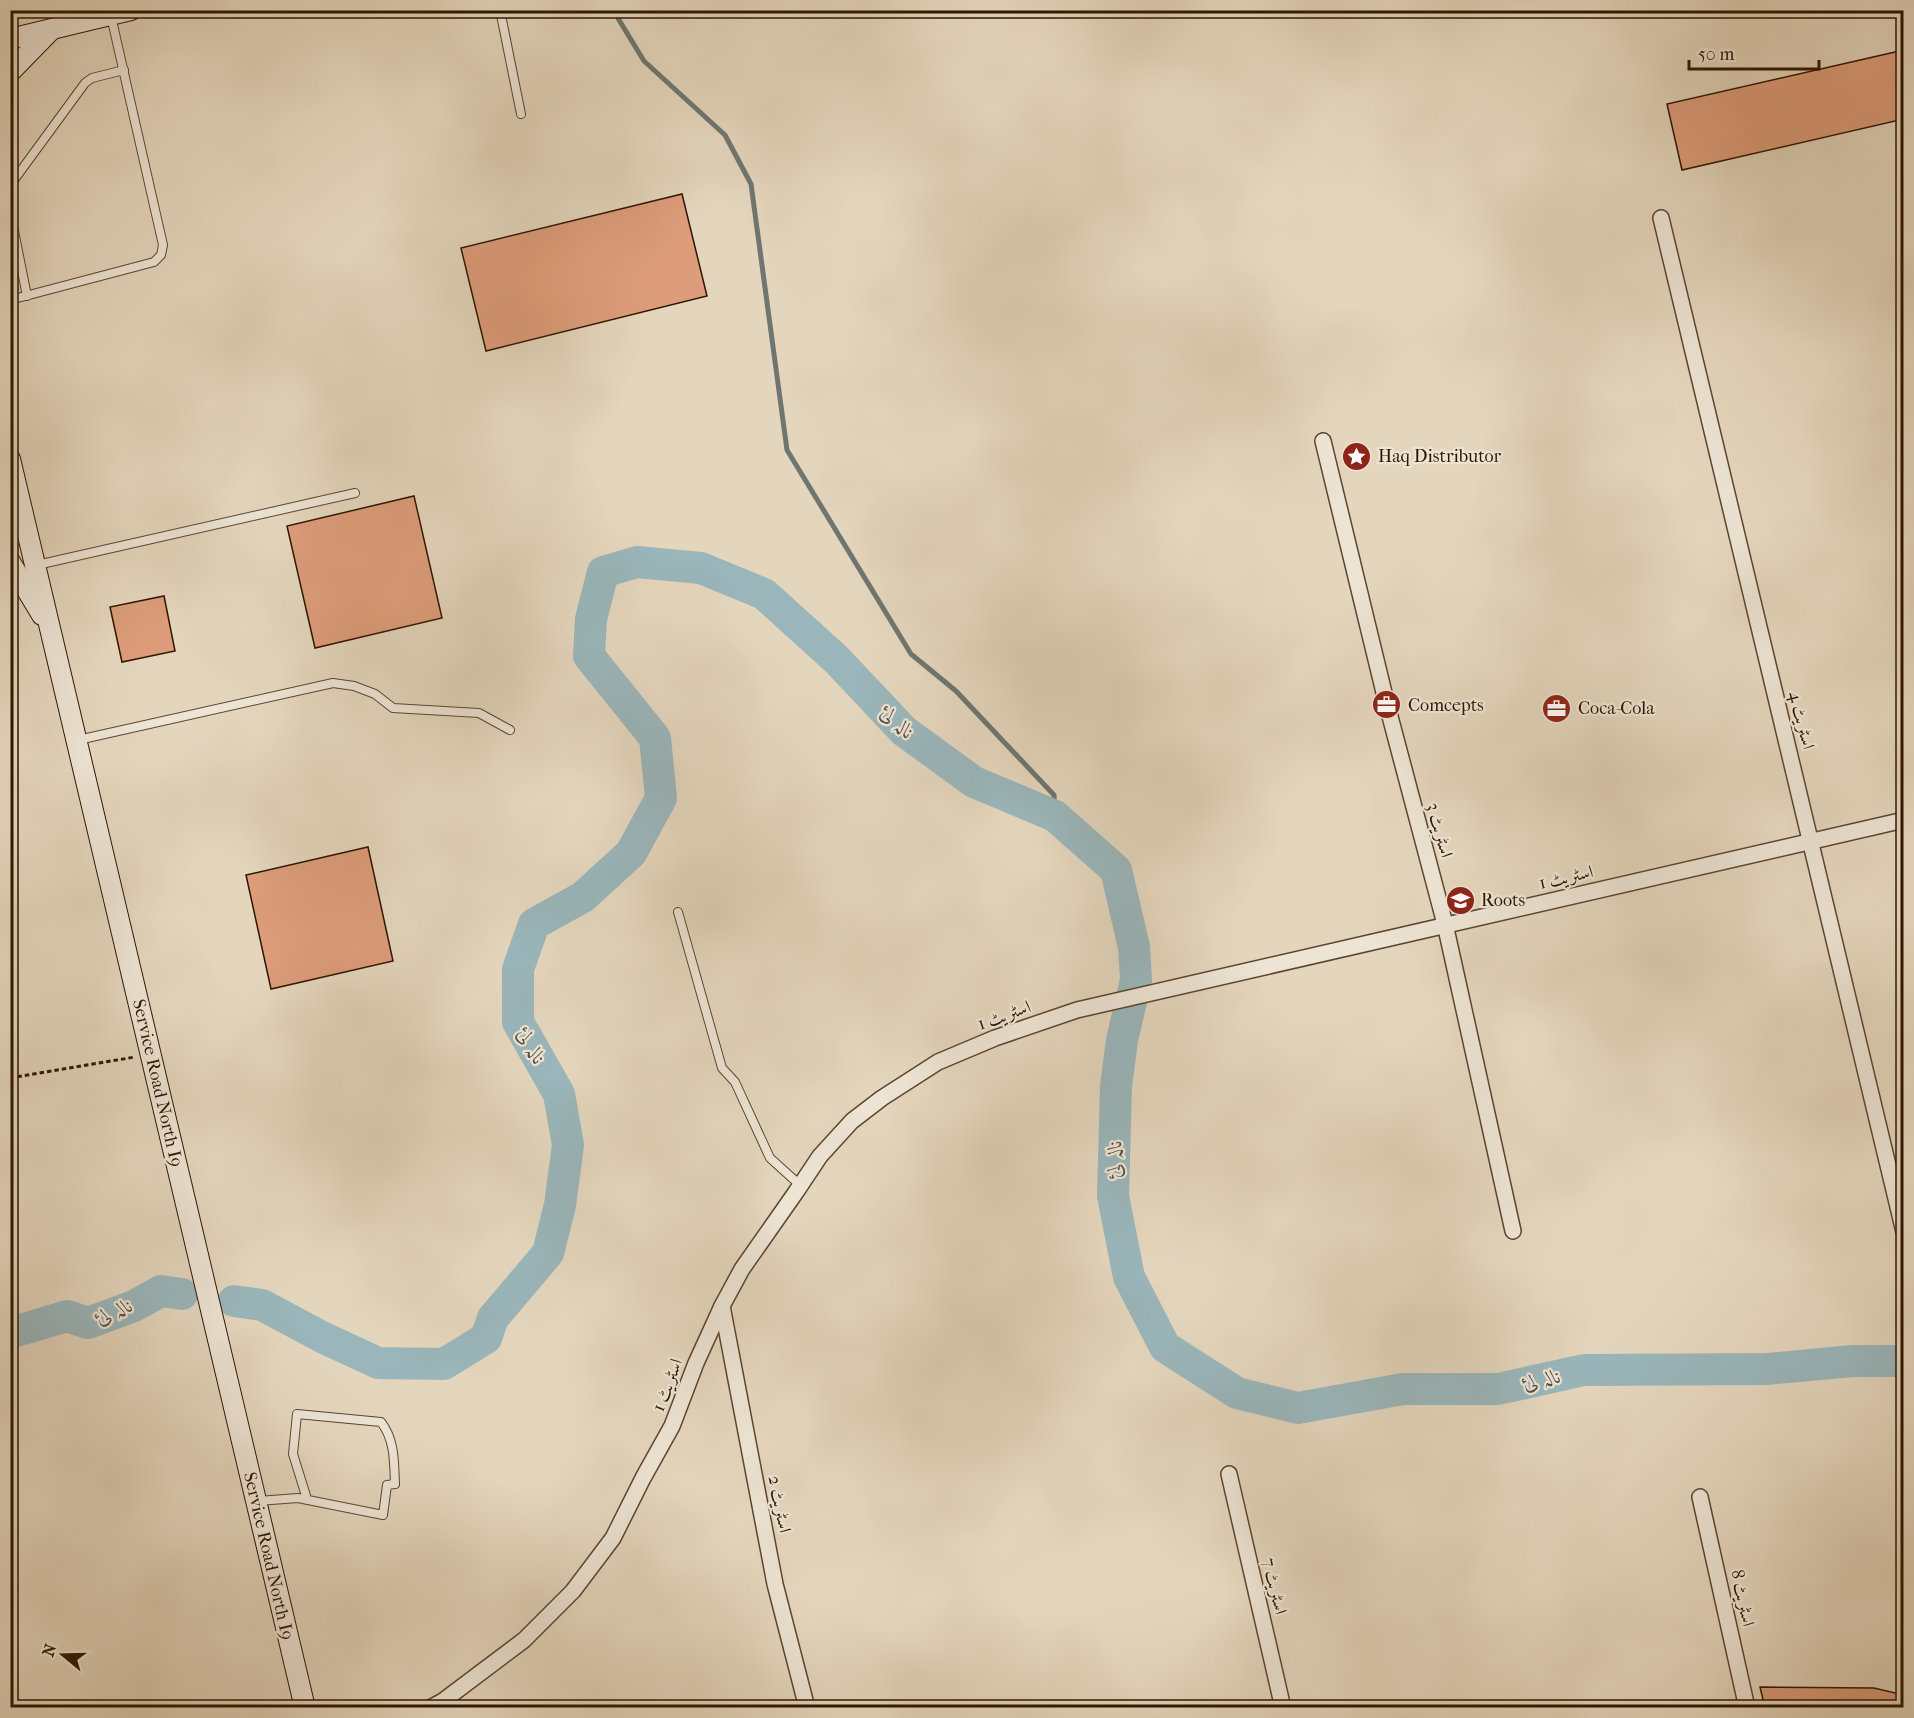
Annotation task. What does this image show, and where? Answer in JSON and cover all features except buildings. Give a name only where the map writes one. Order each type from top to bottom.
[{"type":"main road","points":[[10,39],[131,10]]},
{"type":"main road","points":[[10,72],[51,30]]},
{"type":"main road","name":"Service Road North I9","points":[[10,459],[37,564],[305,1707]]},
{"type":"main road","points":[[10,562],[52,630]]},
{"type":"street","name":"اسٹریٹ 4","points":[[1661,218],[1904,1232]]},
{"type":"street","name":"اسٹریٹ 3","points":[[1323,441],[1445,924],[1513,1231]]},
{"type":"street","name":"اسٹریٹ 1","points":[[430,1707],[443,1701],[524,1640],[573,1591],[613,1538],[672,1426],[696,1363],[742,1269],[820,1156],[852,1121],[882,1098],[938,1062],[995,1038],[1077,1010],[1904,820]]},
{"type":"street","name":"اسٹریٹ 2","points":[[722,1306],[776,1584],[807,1707]]},
{"type":"street","name":"اسٹریٹ 7","points":[[1229,1474],[1283,1707]]},
{"type":"street","name":"اسٹریٹ 8","points":[[1700,1497],[1747,1707]]},
{"type":"lane","points":[[500,10],[521,114]]},
{"type":"lane","points":[[10,300],[153,262],[161,255],[163,245],[111,15]]},
{"type":"lane","points":[[10,188],[85,83],[92,78],[124,70]]},
{"type":"lane","points":[[10,211],[27,296]]},
{"type":"lane","points":[[37,564],[355,494]]},
{"type":"lane","points":[[78,741],[333,683],[354,686],[375,694],[393,708],[479,713],[510,730]]},
{"type":"lane","points":[[678,912],[722,1068],[735,1082],[770,1158],[801,1186]]},
{"type":"lane","points":[[256,1501],[308,1499],[383,1515],[387,1485],[395,1484],[394,1455],[389,1432],[381,1422],[297,1414],[293,1454],[308,1499]]},
{"type":"path","points":[[10,1078],[151,1054]]},
{"type":"waterway","points":[[613,10],[644,61],[725,135],[751,184],[787,450],[911,654],[956,691],[1054,795],[1055,816]]},
{"type":"waterway","name":"نالہ لئ","points":[[234,1301],[262,1305],[378,1363],[444,1364],[486,1338],[493,1318],[548,1253],[560,1205],[568,1145],[559,1094],[518,1022],[518,969],[534,924],[583,897],[631,853],[661,798],[655,738],[589,656],[591,619],[603,572],[637,562],[701,568],[764,594],[836,659],[904,731],[974,782],[1055,816],[1116,870],[1134,947],[1136,980],[1122,1040],[1116,1087],[1113,1196],[1129,1277],[1165,1347],[1237,1393],[1298,1408],[1403,1389],[1498,1389],[1584,1370],[1767,1369],[1853,1361],[1904,1361]]},
{"type":"waterway","name":"نالہ لئ","points":[[10,1333],[67,1316],[88,1323],[134,1306],[161,1291],[182,1294]]},
{"type":"place","name":"Haq Distributor","points":[[1357,456]]},
{"type":"place","name":"Comcepts","points":[[1387,705]]},
{"type":"place","name":"Coca-Cola","points":[[1557,708]]},
{"type":"place","name":"Roots","points":[[1460,900]]}]
